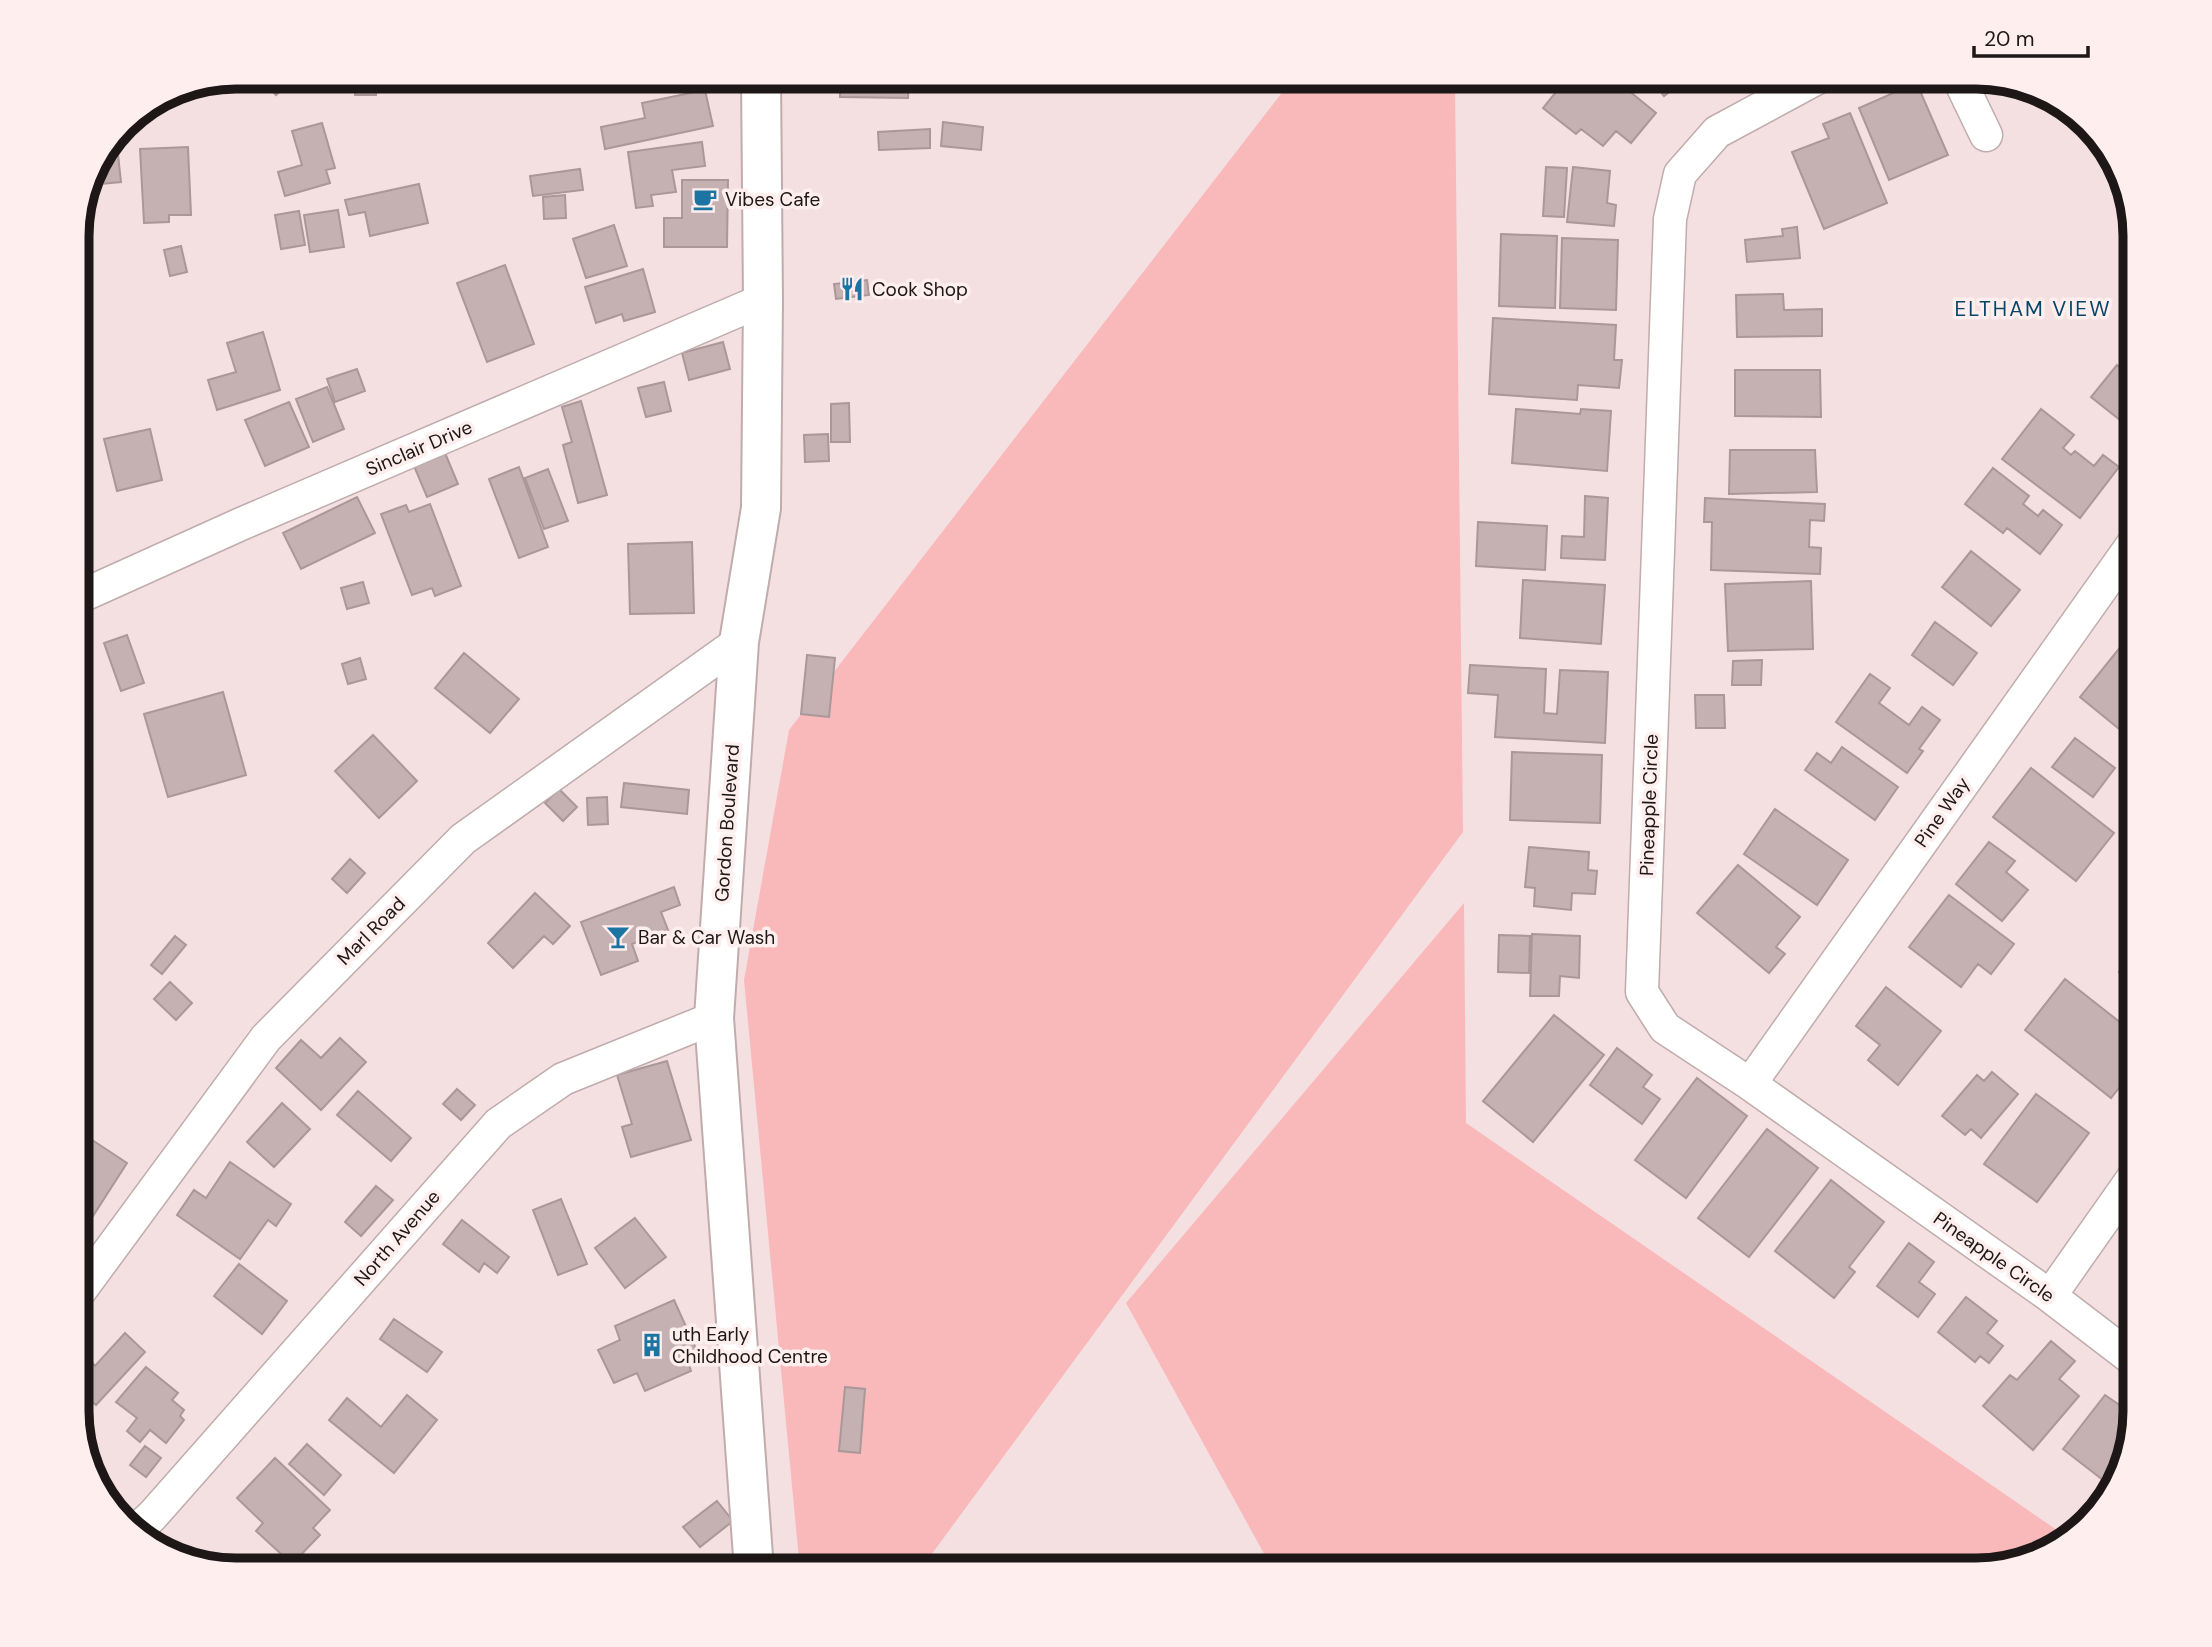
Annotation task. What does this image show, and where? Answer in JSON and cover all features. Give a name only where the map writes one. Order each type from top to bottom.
[{"type":"street","name":"Pineapple Circle","points":[[1797,89],[1717,132],[1679,174],[1670,219],[1642,992],[1665,1028],[1750,1084],[2050,1296],[2123,1351]]},
{"type":"street","points":[[1964,89],[1986,135]]},
{"type":"street","name":"Gordon Boulevard","points":[[753,1558],[714,1018],[738,642],[761,508],[761,90]]},
{"type":"street","name":"Sinclair Drive","points":[[90,592],[241,524],[763,300]]},
{"type":"street","name":"Pine Way","points":[[1750,1084],[2123,558]]},
{"type":"street","name":"Marl Road","points":[[90,1277],[266,1038],[463,839],[738,642]]},
{"type":"street","name":"North Avenue","points":[[143,1524],[498,1124],[563,1079],[714,1018]]},
{"type":"street","points":[[2050,1296],[2123,1191]]},
{"type":"shaded area","points":[[1284,89],[1455,89],[1463,832],[929,1558],[799,1558],[744,980],[789,730]]},
{"type":"shaded area","points":[[1464,903],[1466,1123],[2059,1531],[2041,1543],[2014,1553],[1976,1558],[1266,1558],[1126,1303]]},
{"type":"building","points":[[1558,89],[1627,89],[1656,113],[1631,143],[1616,131],[1603,146],[1581,129],[1576,134],[1543,108]]},
{"type":"building","points":[[1659,89],[1673,89],[1664,96]]},
{"type":"building","points":[[1919,89],[1948,155],[1889,180],[1859,108],[1898,91]]},
{"type":"building","points":[[355,90],[376,90],[376,95],[355,95]]},
{"type":"building","points":[[705,90],[713,126],[605,149],[601,127],[645,118],[642,103]]},
{"type":"building","points":[[840,90],[908,90],[908,98],[840,97]]},
{"type":"building","points":[[1850,113],[1887,203],[1824,229],[1792,152],[1829,138],[1823,124]]},
{"type":"building","points":[[943,122],[983,127],[981,150],[941,146]]},
{"type":"building","points":[[322,123],[335,168],[326,170],[330,183],[285,196],[278,172],[302,165],[292,131]]},
{"type":"building","points":[[930,129],[930,148],[879,150],[878,132]]},
{"type":"building","points":[[702,142],[705,166],[672,170],[676,192],[651,195],[653,206],[636,208],[628,152]]},
{"type":"building","points":[[188,147],[191,215],[169,215],[169,222],[144,223],[140,149]]},
{"type":"building","points":[[118,150],[121,182],[99,184]]},
{"type":"building","points":[[1546,167],[1567,168],[1564,217],[1543,216]]},
{"type":"building","points":[[1573,167],[1610,171],[1607,203],[1616,205],[1614,226],[1567,222]]},
{"type":"building","points":[[580,169],[583,190],[533,196],[530,176]]},
{"type":"building","name":"Vibes Cafe","points":[[682,180],[728,180],[727,247],[664,247],[664,218],[682,218]]},
{"type":"building","points":[[419,184],[428,223],[370,236],[365,212],[349,215],[345,200]]},
{"type":"building","points":[[565,195],[566,218],[544,219],[543,197]]},
{"type":"building","points":[[338,210],[344,247],[310,252],[304,215]]},
{"type":"building","points":[[299,211],[305,245],[281,249],[275,215]]},
{"type":"building","points":[[614,225],[627,266],[586,278],[573,239]]},
{"type":"building","points":[[1797,227],[1800,258],[1747,262],[1745,240],[1783,236],[1782,229]]},
{"type":"building","points":[[1501,234],[1557,236],[1555,308],[1499,306]]},
{"type":"building","points":[[1562,238],[1618,240],[1616,310],[1560,308]]},
{"type":"building","points":[[181,246],[187,272],[170,276],[164,250]]},
{"type":"building","points":[[505,265],[534,344],[487,362],[457,283]]},
{"type":"building","points":[[643,269],[655,312],[624,321],[622,314],[596,323],[585,287]]},
{"type":"building","name":"Cook Shop","points":[[867,280],[869,295],[836,299],[834,284]]},
{"type":"building","points":[[1783,294],[1784,310],[1822,309],[1822,336],[1737,337],[1736,295]]},
{"type":"building","points":[[1493,318],[1616,325],[1614,360],[1622,360],[1619,388],[1578,385],[1577,400],[1489,394]]},
{"type":"building","points":[[263,332],[280,390],[217,410],[208,380],[236,372],[227,343]]},
{"type":"building","points":[[723,342],[730,369],[689,380],[682,353]]},
{"type":"building","points":[[2117,365],[2123,370],[2123,422],[2091,397]]},
{"type":"building","points":[[357,369],[365,391],[335,402],[327,379]]},
{"type":"building","points":[[1735,370],[1820,370],[1821,417],[1735,416]]},
{"type":"building","points":[[664,382],[671,411],[646,417],[638,388]]},
{"type":"building","points":[[327,387],[344,429],[313,442],[296,399]]},
{"type":"building","points":[[581,401],[607,495],[578,503],[563,445],[572,442],[562,407]]},
{"type":"building","points":[[289,402],[309,447],[265,466],[245,420]]},
{"type":"building","points":[[849,403],[850,442],[831,442],[831,404]]},
{"type":"building","points":[[1516,409],[1580,414],[1581,409],[1611,411],[1607,471],[1512,463]]},
{"type":"building","points":[[2041,409],[2074,435],[2063,448],[2071,455],[2075,451],[2094,466],[2103,455],[2119,467],[2080,518],[2002,459]]},
{"type":"building","points":[[150,429],[162,480],[117,491],[104,439]]},
{"type":"building","points":[[828,434],[829,461],[805,462],[804,435]]},
{"type":"building","points":[[1730,450],[1815,450],[1817,492],[1729,494]]},
{"type":"building","points":[[445,453],[458,484],[427,497],[414,466]]},
{"type":"building","points":[[519,467],[548,547],[519,558],[489,479]]},
{"type":"building","points":[[1993,468],[2029,496],[2023,504],[2038,516],[2043,510],[2062,525],[2040,554],[2007,528],[2003,533],[1965,504]]},
{"type":"building","points":[[548,469],[568,521],[544,529],[525,478]]},
{"type":"building","points":[[1585,496],[1608,498],[1605,560],[1561,558],[1562,536],[1584,537]]},
{"type":"building","points":[[357,497],[375,533],[301,569],[283,533]]},
{"type":"building","points":[[1705,498],[1825,504],[1824,521],[1810,520],[1809,547],[1821,548],[1820,574],[1711,570],[1712,522],[1704,522]]},
{"type":"building","points":[[430,504],[461,586],[435,596],[432,588],[412,595],[381,514],[406,505],[409,512]]},
{"type":"building","points":[[1478,522],[1547,526],[1545,570],[1476,566]]},
{"type":"building","points":[[692,542],[694,613],[630,614],[628,544]]},
{"type":"building","points":[[1971,551],[2020,590],[1991,626],[1942,587]]},
{"type":"building","points":[[1523,580],[1605,585],[1601,644],[1520,638]]},
{"type":"building","points":[[1811,581],[1813,649],[1728,651],[1725,584]]},
{"type":"building","points":[[363,582],[369,603],[347,609],[341,588]]},
{"type":"building","points":[[1935,622],[1977,653],[1953,685],[1912,655]]},
{"type":"building","points":[[127,635],[144,683],[121,691],[104,643]]},
{"type":"building","points":[[2122,645],[2123,732],[2080,697]]},
{"type":"building","points":[[464,653],[519,699],[490,733],[435,688]]},
{"type":"building","points":[[807,655],[835,658],[829,717],[801,714]]},
{"type":"building","points":[[360,658],[366,679],[348,684],[342,664]]},
{"type":"building","points":[[1762,660],[1761,685],[1732,685],[1733,661]]},
{"type":"building","points":[[1470,665],[1546,669],[1544,713],[1557,714],[1560,670],[1608,672],[1605,743],[1495,737],[1498,695],[1468,693]]},
{"type":"building","points":[[1870,674],[1890,688],[1879,703],[1909,725],[1922,707],[1940,720],[1919,749],[1923,751],[1907,773],[1836,722]]},
{"type":"building","points":[[223,692],[246,775],[168,797],[144,714]]},
{"type":"building","points":[[1695,695],[1724,695],[1725,728],[1696,728]]},
{"type":"building","points":[[373,735],[417,781],[379,818],[335,771]]},
{"type":"building","points":[[2075,738],[2115,768],[2093,797],[2052,767]]},
{"type":"building","points":[[1842,747],[1898,787],[1875,820],[1805,770],[1817,753],[1831,763]]},
{"type":"building","points":[[1512,752],[1602,755],[1600,823],[1510,820]]},
{"type":"building","points":[[2031,768],[2114,833],[2076,881],[1993,817]]},
{"type":"building","points":[[624,783],[689,790],[687,814],[621,807]]},
{"type":"building","points":[[559,789],[577,807],[563,821],[545,803]]},
{"type":"building","points":[[607,797],[608,824],[588,825],[587,798]]},
{"type":"building","points":[[1775,809],[1848,860],[1817,905],[1744,854]]},
{"type":"building","points":[[1989,842],[2015,861],[2006,872],[2028,890],[2002,921],[1956,884]]},
{"type":"building","points":[[1529,847],[1589,852],[1588,870],[1597,871],[1595,894],[1572,893],[1571,910],[1534,906],[1535,888],[1525,887]]},
{"type":"building","points":[[350,859],[365,873],[347,893],[332,879]]},
{"type":"building","points":[[1738,865],[1800,917],[1776,947],[1785,954],[1769,973],[1697,913]]},
{"type":"building","name":"Bar & Car Wash","points":[[674,887],[680,905],[661,912],[668,930],[632,944],[638,961],[601,975],[581,922]]},
{"type":"building","points":[[535,893],[570,926],[553,944],[544,936],[513,968],[488,943]]},
{"type":"building","points":[[1949,895],[2014,944],[1991,974],[1978,964],[1961,987],[1909,947]]},
{"type":"building","points":[[1532,934],[1580,936],[1579,978],[1560,976],[1559,996],[1530,996]]},
{"type":"building","points":[[1499,935],[1530,936],[1529,973],[1498,972]]},
{"type":"building","points":[[175,936],[186,945],[162,974],[151,965]]},
{"type":"building","points":[[2065,979],[2123,1025],[2123,1083],[2111,1098],[2025,1030]]},
{"type":"building","points":[[170,982],[192,1003],[176,1020],[154,999]]},
{"type":"building","points":[[1886,987],[1941,1031],[1898,1085],[1868,1060],[1880,1045],[1856,1026]]},
{"type":"building","points":[[1554,1015],[1604,1055],[1533,1142],[1483,1101]]},
{"type":"building","points":[[340,1038],[366,1062],[321,1110],[276,1068],[301,1040],[321,1058]]},
{"type":"building","points":[[1617,1048],[1652,1075],[1643,1087],[1660,1099],[1642,1124],[1590,1085]]},
{"type":"building","points":[[667,1061],[691,1140],[631,1157],[622,1127],[632,1124],[617,1075]]},
{"type":"building","points":[[1992,1072],[2018,1094],[1981,1138],[1971,1129],[1965,1135],[1942,1116],[1977,1075],[1984,1081]]},
{"type":"building","points":[[1697,1078],[1747,1116],[1686,1198],[1635,1160]]},
{"type":"building","points":[[457,1089],[475,1105],[461,1120],[443,1104]]},
{"type":"building","points":[[358,1091],[411,1138],[391,1161],[337,1115]]},
{"type":"building","points":[[2036,1094],[2089,1133],[2037,1202],[1984,1164]]},
{"type":"building","points":[[282,1103],[310,1129],[274,1167],[247,1142]]},
{"type":"building","points":[[1767,1129],[1818,1168],[1749,1257],[1698,1218]]},
{"type":"building","points":[[90,1139],[127,1163],[93,1216],[90,1214]]},
{"type":"building","points":[[230,1162],[291,1204],[276,1226],[268,1220],[240,1259],[177,1215],[194,1190],[206,1198]]},
{"type":"building","points":[[1831,1180],[1884,1222],[1849,1267],[1855,1272],[1834,1298],[1775,1251]]},
{"type":"building","points":[[376,1186],[393,1200],[361,1236],[345,1222]]},
{"type":"building","points":[[561,1199],[587,1264],[558,1275],[533,1210]]},
{"type":"building","points":[[635,1218],[666,1257],[625,1288],[595,1248]]},
{"type":"building","points":[[462,1220],[509,1257],[497,1273],[484,1263],[479,1272],[443,1244]]},
{"type":"building","points":[[1909,1243],[1934,1262],[1919,1282],[1935,1294],[1918,1317],[1877,1286]]},
{"type":"building","points":[[239,1264],[287,1301],[262,1334],[214,1296]]},
{"type":"building","points":[[1966,1297],[1997,1321],[1987,1333],[2003,1346],[1989,1363],[1980,1356],[1975,1362],[1938,1332]]},
{"type":"building","name":"uth Early Childhood Centre","points":[[674,1300],[701,1360],[689,1365],[691,1371],[645,1391],[637,1373],[614,1383],[598,1350],[620,1340],[615,1326]]},
{"type":"building","points":[[394,1319],[442,1352],[427,1372],[380,1339]]},
{"type":"building","points":[[125,1333],[145,1352],[96,1405],[90,1400],[90,1360],[95,1366]]},
{"type":"building","points":[[2051,1341],[2075,1361],[2059,1379],[2079,1396],[2033,1450],[1983,1406],[2010,1375],[2017,1380]]},
{"type":"building","points":[[146,1367],[178,1393],[172,1400],[184,1410],[180,1416],[184,1420],[166,1443],[150,1430],[140,1442],[127,1431],[137,1418],[116,1402]]},
{"type":"building","points":[[845,1387],[865,1389],[860,1453],[839,1451]]},
{"type":"building","points":[[407,1395],[437,1420],[394,1473],[329,1420],[347,1398],[381,1427]]},
{"type":"building","points":[[2105,1395],[2121,1406],[2123,1403],[2118,1449],[2105,1481],[2063,1449]]},
{"type":"building","points":[[307,1444],[341,1475],[324,1495],[289,1464]]},
{"type":"building","points":[[145,1446],[161,1458],[146,1477],[130,1465]]},
{"type":"building","points":[[275,1458],[330,1510],[313,1528],[320,1535],[298,1558],[285,1558],[256,1531],[263,1523],[237,1498]]},
{"type":"building","points":[[717,1501],[733,1521],[700,1547],[683,1527]]},
{"type":"place","name":"Vibes Cafe","points":[[705,199]]},
{"type":"place","name":"Cook Shop","points":[[852,289]]},
{"type":"place","name":"Bar & Car Wash","points":[[618,937]]},
{"type":"place","name":"uth Early Childhood Centre","points":[[652,1345]]},
{"type":"district","name":"ELTHAM VIEW","points":[[2033,309]]}]
